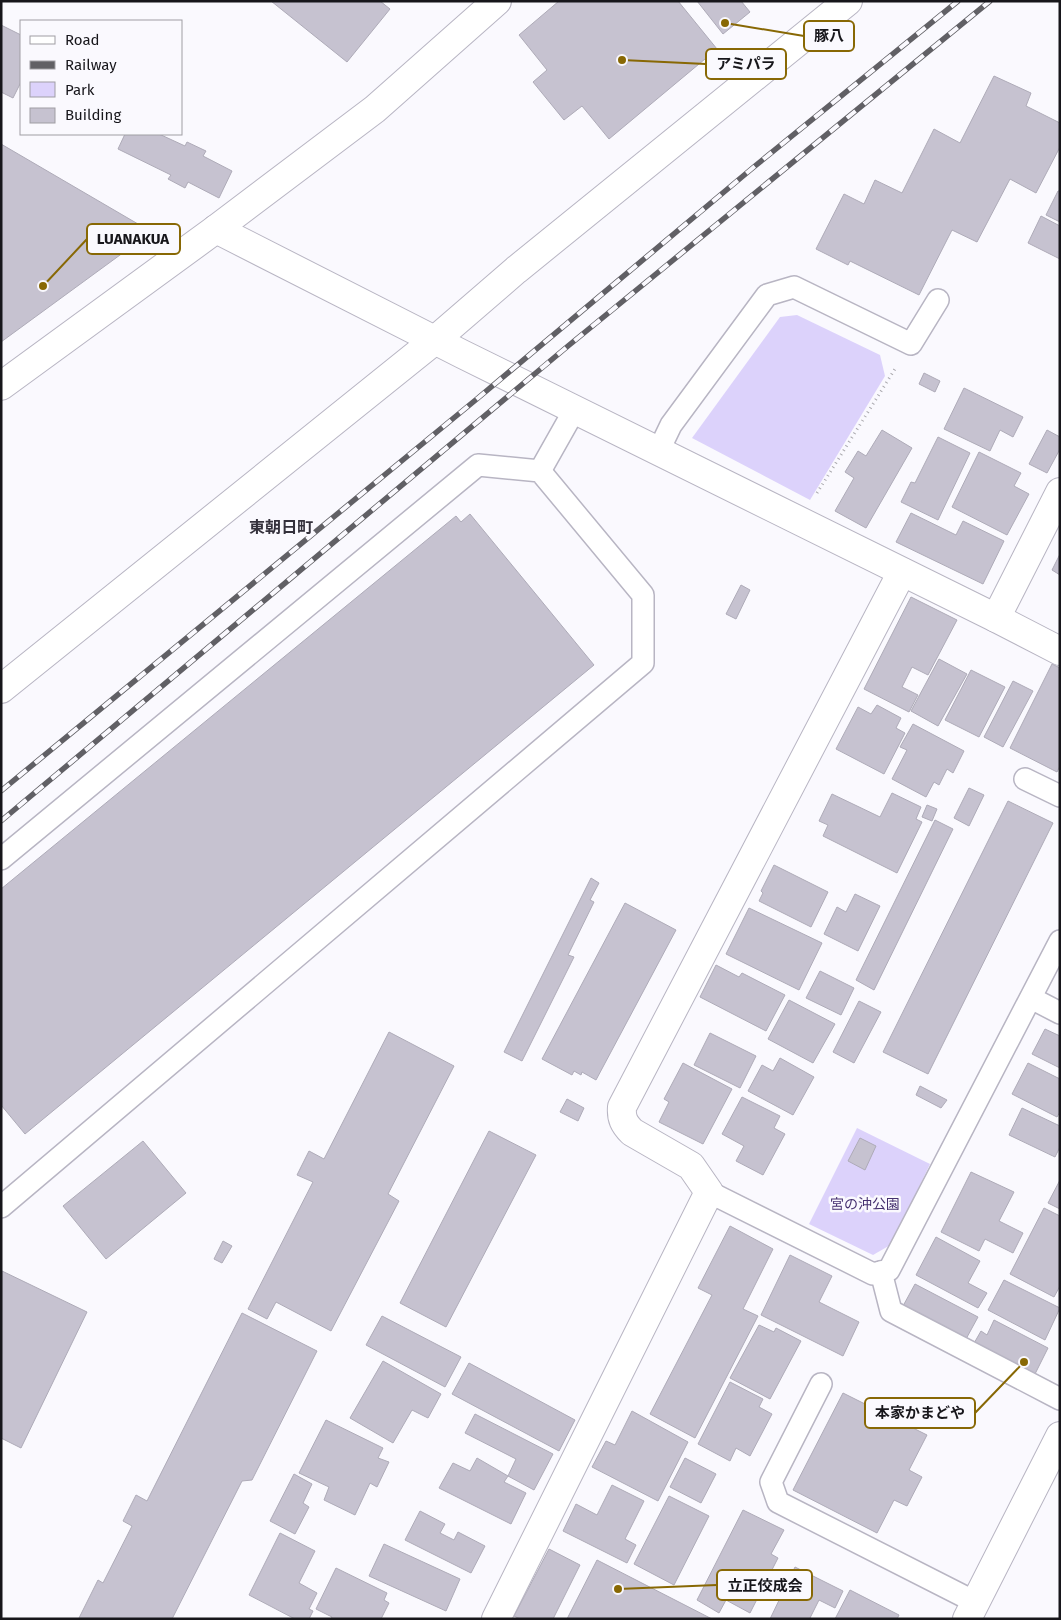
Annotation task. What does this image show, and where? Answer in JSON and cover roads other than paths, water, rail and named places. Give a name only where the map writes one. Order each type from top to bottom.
[{"type":"street","points":[[1,386],[216,229],[375,109],[497,1]]},
{"type":"street","points":[[1,689],[435,340],[516,270],[848,1]]},
{"type":"street","points":[[216,229],[1060,651]]},
{"type":"street","points":[[996,618],[1060,492]]},
{"type":"street","points":[[496,1619],[709,1192],[691,1166],[628,1129],[622,1116],[622,1107],[902,572]]},
{"type":"street","points":[[971,1610],[1060,1436]]},
{"type":"lane","points":[[658,450],[671,425],[767,295],[794,287],[911,344],[938,300]]},
{"type":"lane","points":[[540,472],[575,409]]},
{"type":"lane","points":[[1,859],[478,465],[540,472],[643,595],[643,663],[1,1207]]},
{"type":"lane","points":[[1025,779],[1060,796]]},
{"type":"lane","points":[[709,1192],[873,1274],[889,1270],[1060,941]]},
{"type":"lane","points":[[1031,998],[1060,1013]]},
{"type":"lane","points":[[881,1272],[891,1311],[1060,1399]]},
{"type":"lane","points":[[821,1384],[770,1482],[778,1502],[971,1610]]},
{"type":"railway","points":[[1,791],[478,398],[755,166],[958,1]]},
{"type":"railway","points":[[1,821],[568,346],[990,1]]},
{"type":"place","name":"豚八","points":[[725,23]]},
{"type":"place","name":"アミパラ","points":[[622,60]]},
{"type":"place","name":"LUANAKUA","points":[[43,286]]},
{"type":"place","name":"本家かまどや","points":[[1024,1362]]},
{"type":"place","name":"立正佼成会","points":[[618,1589]]},
{"type":"district","name":"東朝日町","points":[[281,527]]},
{"type":"park label","name":"宮の沖公園","points":[[865,1204]]}]
